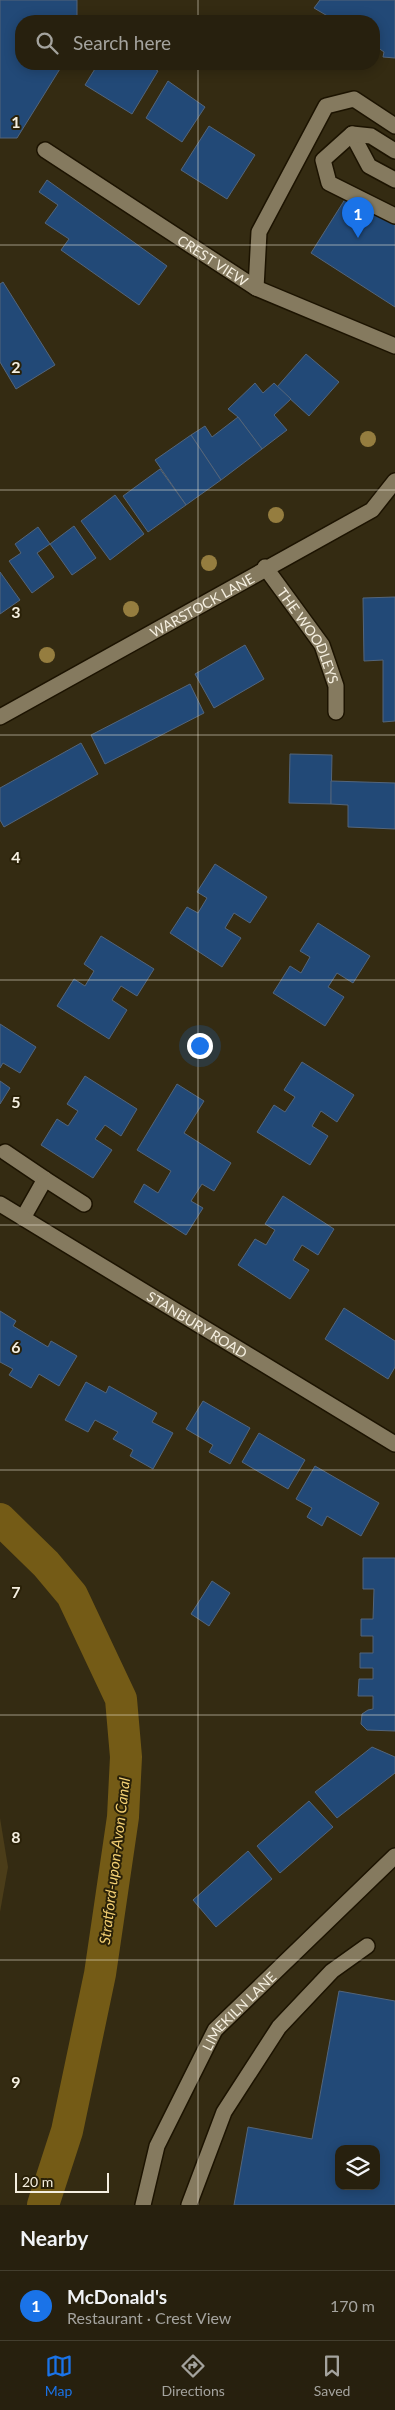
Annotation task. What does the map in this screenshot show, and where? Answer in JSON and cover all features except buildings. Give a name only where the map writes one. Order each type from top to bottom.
[{"type":"street","points":[[256,288],[259,232],[326,106],[354,99],[395,126]]},
{"type":"street","points":[[395,151],[371,136],[352,134],[323,160],[328,183],[395,216]]},
{"type":"street","points":[[352,134],[369,166],[395,180]]},
{"type":"street","name":"CREST VIEW","points":[[45,150],[256,288],[395,346]]},
{"type":"street","name":"WARSTOCK LANE","points":[[0,717],[265,567],[372,510],[395,481]]},
{"type":"street","name":"THE WOODLEYS","points":[[265,567],[322,646],[336,686],[336,712]]},
{"type":"street","points":[[6,1152],[84,1204]]},
{"type":"street","points":[[23,1218],[45,1179]]},
{"type":"street","name":"STANBURY ROAD","points":[[0,1204],[395,1444]]},
{"type":"street","name":"LIMEKILN LANE","points":[[143,2205],[157,2146],[215,2030],[395,1856]]},
{"type":"street","points":[[189,2205],[224,2112],[279,2027],[332,1971],[368,1946]]},
{"type":"shaded area","points":[[0,1818],[8,1867],[0,1912]]},
{"type":"waterway","name":"Stratford-upon-Avon Canal","points":[[0,1519],[46,1564],[72,1595],[121,1699],[126,1757],[123,1817],[100,1974],[67,2131],[43,2205]]},
{"type":"place","name":"McDonald's","points":[[358,238]]}]
